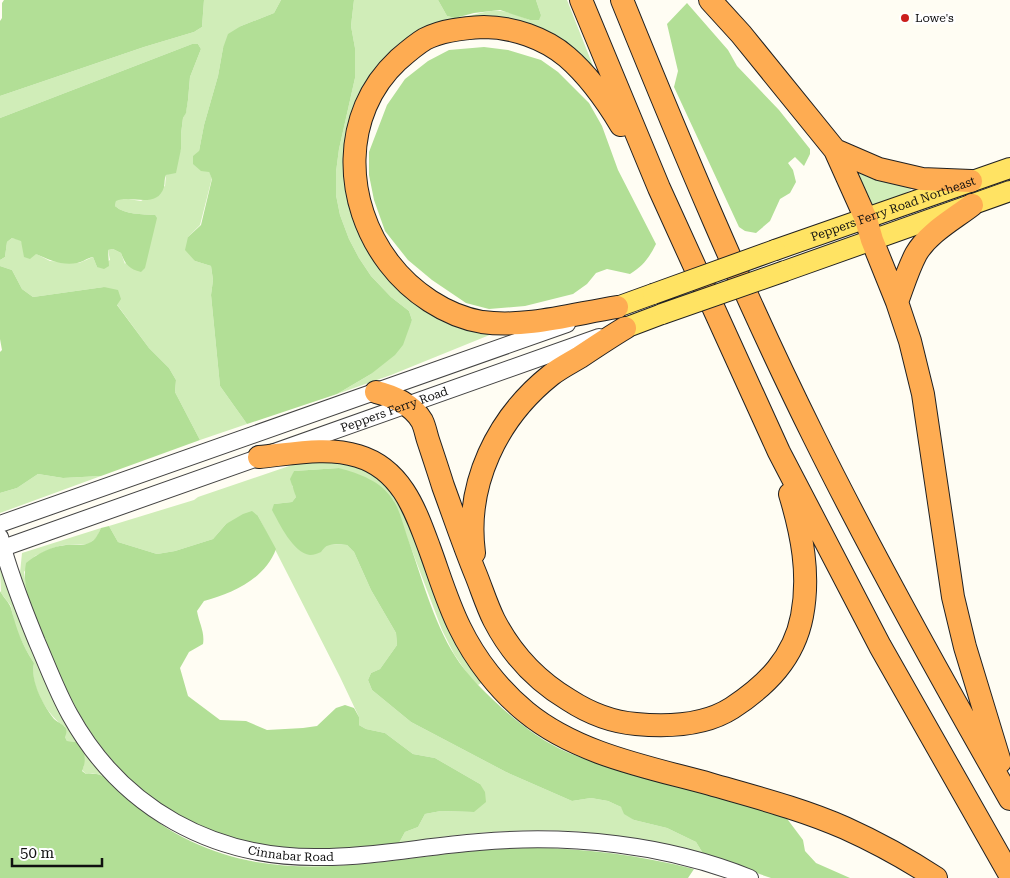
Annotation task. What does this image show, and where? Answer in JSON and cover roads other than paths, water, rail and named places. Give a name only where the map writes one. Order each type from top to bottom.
[{"type":"highway","points":[[581,0],[659,188],[779,452],[880,646],[1010,874]]},
{"type":"highway","points":[[622,0],[699,187],[755,314],[794,396],[886,577],[1010,799]]},
{"type":"highway","points":[[710,0],[741,34],[835,150],[866,219],[872,240],[897,302],[923,394],[953,598],[979,697],[1010,794]]},
{"type":"highway","points":[[617,307],[524,323],[502,324],[481,322],[457,315],[413,289],[395,272],[380,252],[368,229],[359,205],[354,155],[357,134],[365,110],[376,86],[389,69],[407,52],[425,39],[447,31],[474,27],[496,27],[520,32],[546,43],[566,56],[583,72],[616,116],[659,188]]},
{"type":"highway","points":[[835,150],[879,170],[922,179],[971,181]]},
{"type":"highway","points":[[897,302],[917,252],[930,238],[972,205]]},
{"type":"highway","points":[[484,596],[476,570],[473,546],[473,521],[475,496],[480,474],[489,452],[500,432],[530,394],[552,374],[625,328]]},
{"type":"highway","points":[[376,392],[392,396],[406,405],[422,420],[459,532],[493,619],[520,659],[556,692],[580,707],[603,717],[626,723],[655,726],[678,725],[706,719],[728,710],[764,684],[783,662],[796,638],[802,617],[806,591],[806,573],[796,515],[779,452]]},
{"type":"highway","points":[[259,457],[340,452],[359,456],[379,466],[395,478],[408,494],[417,512],[451,607],[461,630],[474,652],[488,673],[507,695],[527,713],[550,728],[575,742],[605,755],[769,801],[846,828],[936,878]]},
{"type":"main road","name":"Peppers Ferry Road Northeast","points":[[775,250],[1010,168]]},
{"type":"main road","name":"Peppers Ferry Road Northeast","points":[[784,271],[1010,192]]},
{"type":"main road","name":"Peppers Ferry Road","points":[[617,307],[775,250]]},
{"type":"main road","name":"Peppers Ferry Road","points":[[625,328],[784,271]]},
{"type":"street","name":"Peppers Ferry Road","points":[[0,524],[617,307]]},
{"type":"street","name":"Peppers Ferry Road","points":[[1,542],[259,457],[625,328]]},
{"type":"street","name":"Cinnabar Road","points":[[1,542],[22,603],[57,690],[87,742],[115,777],[131,792],[149,806],[192,831],[214,841],[258,852],[320,857],[357,856],[452,844],[511,840],[594,842],[654,850],[680,856],[750,878]]},
{"type":"place","name":"Lowe's","points":[[905,18]]}]
